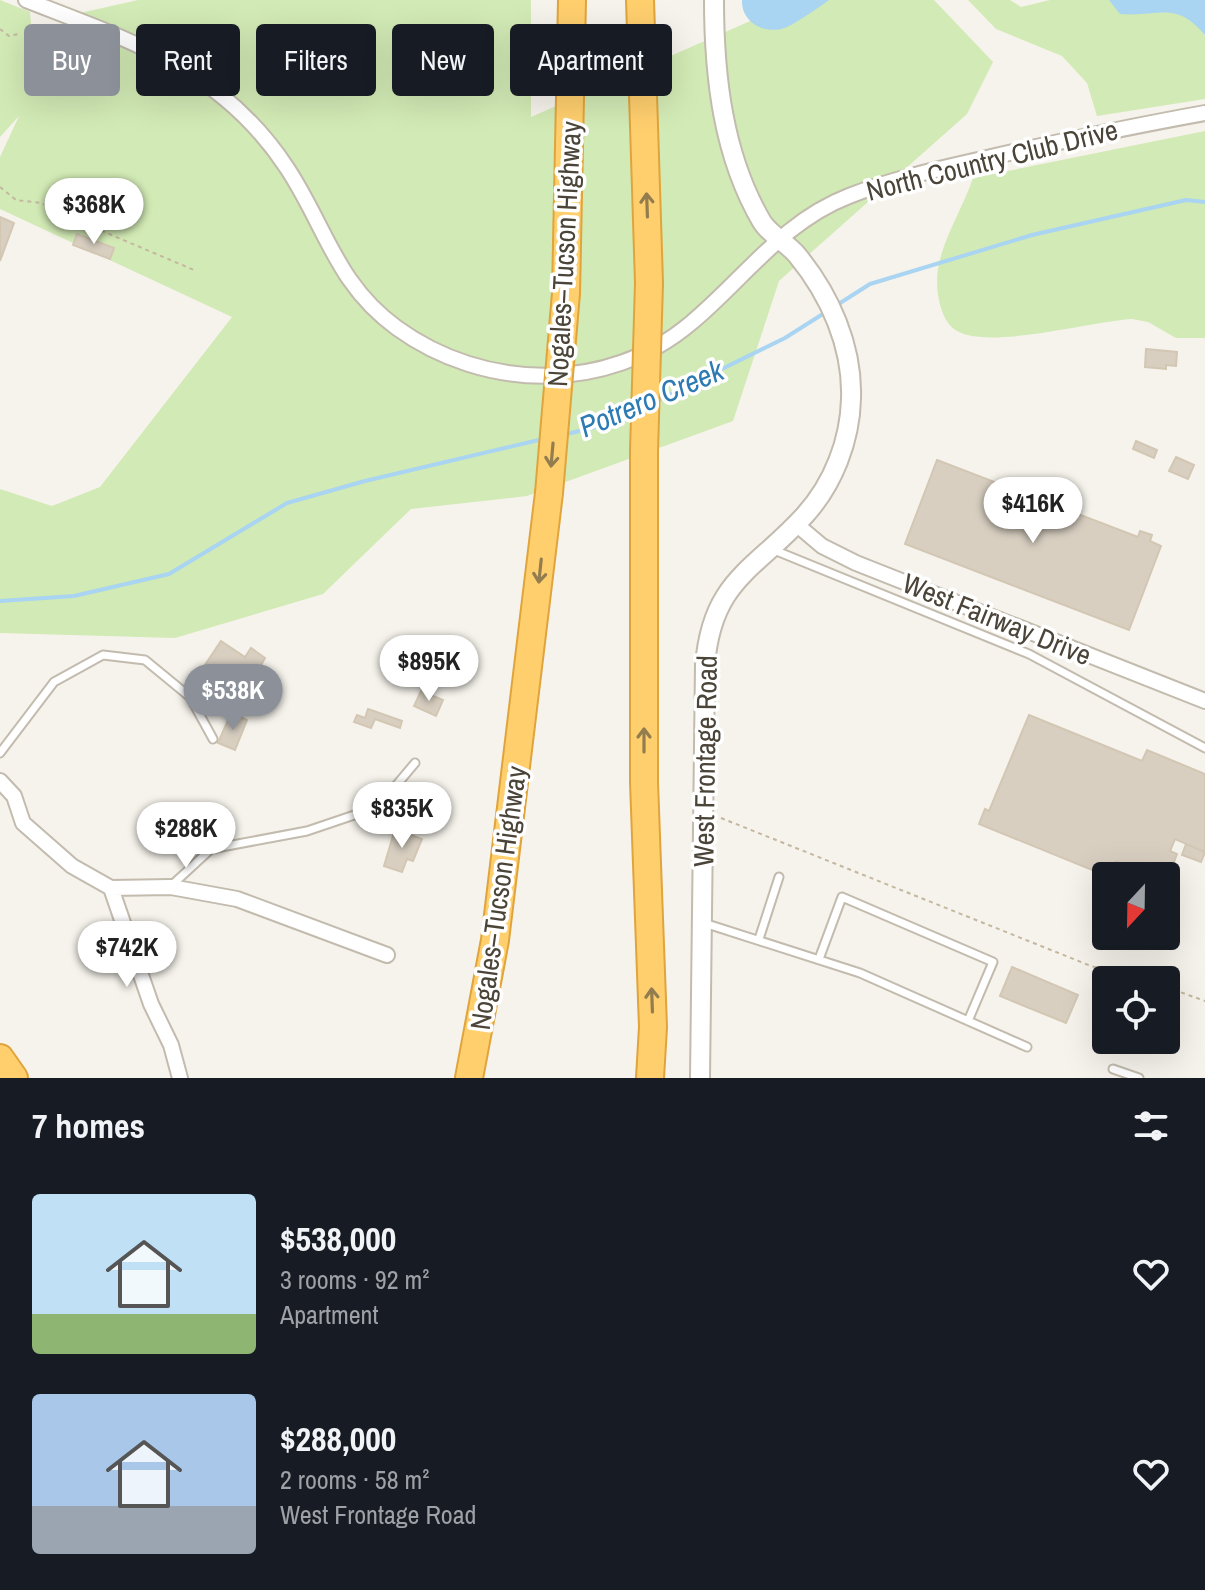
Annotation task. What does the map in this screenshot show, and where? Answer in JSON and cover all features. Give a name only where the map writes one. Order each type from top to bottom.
[{"type":"highway","name":"Nogales–Tucson Highway","points":[[469,1078],[495,940],[549,493],[566,293],[572,0]]},
{"type":"highway","points":[[640,0],[649,283],[644,451],[644,782],[653,1027],[650,1078]]},
{"type":"highway","points":[[0,1058],[14,1078]]},
{"type":"street","name":"North Country Club Drive","points":[[26,0],[155,51],[216,90],[267,141],[288,170],[335,261],[369,305],[412,339],[462,364],[516,376],[544,377],[596,370],[640,355],[677,335],[779,237],[821,208],[846,197],[928,171],[1102,132],[1205,113]]},
{"type":"street","name":"West Frontage Road","points":[[700,1078],[705,665],[710,630],[733,583],[796,524],[830,479],[845,440],[851,379],[841,333],[812,276],[796,253],[764,226],[745,186],[731,146],[715,60],[714,0]]},
{"type":"street","name":"West Fairway Drive","points":[[796,524],[822,546],[856,563],[1205,701]]},
{"type":"street","points":[[0,781],[14,796],[23,823],[72,866],[111,888],[171,887],[237,899],[387,955]]},
{"type":"street","points":[[111,888],[151,1004],[171,1045],[180,1078]]},
{"type":"lane","points":[[768,548],[1029,654],[1205,748]]},
{"type":"lane","points":[[0,753],[54,682],[103,655],[145,660],[190,697],[213,739]]},
{"type":"lane","points":[[171,887],[211,849],[307,831],[378,807],[415,763]]},
{"type":"lane","points":[[759,939],[779,877]]},
{"type":"lane","points":[[819,959],[842,897],[993,962],[968,1021]]},
{"type":"lane","points":[[702,922],[860,973],[1027,1047]]},
{"type":"lane","points":[[1113,1069],[1139,1078]]},
{"type":"path","points":[[0,29],[9,36],[19,34]]},
{"type":"path","points":[[0,187],[16,200],[55,208],[194,270]]},
{"type":"path","points":[[703,811],[1096,966]]},
{"type":"path","points":[[1180,992],[1205,1001]]},
{"type":"green space","points":[[0,0],[30,12],[31,24],[24,24],[24,96],[120,96],[120,24],[63,24],[67,16],[138,0],[531,0],[531,24],[510,24],[510,96],[531,96],[531,117],[579,96],[672,96],[672,55],[798,0],[934,0],[993,62],[967,114],[779,281],[733,421],[527,496],[411,509],[323,594],[175,638],[0,633],[0,489],[52,506],[100,487],[232,317],[0,209],[0,157],[19,116],[0,137]]},
{"type":"green space","points":[[968,0],[1010,0],[1021,7],[1050,0],[1205,0],[1205,99],[1097,116],[1087,83],[1062,56],[996,29]]},
{"type":"green space","points":[[1205,131],[1205,338],[1176,338],[1148,322],[1132,319],[1016,336],[972,336],[957,331],[946,320],[937,285],[938,269],[944,246],[973,178]]},
{"type":"water","points":[[742,0],[829,0],[787,27],[771,30],[750,21]]},
{"type":"water","points":[[1109,0],[1205,0],[1205,35],[1185,17],[1167,12],[1120,14]]},
{"type":"building","points":[[0,217],[14,223],[0,261]]},
{"type":"building","points":[[77,234],[114,248],[110,259],[73,245]]},
{"type":"building","points":[[1146,349],[1177,352],[1176,366],[1166,365],[1166,369],[1145,367]]},
{"type":"building","points":[[1136,441],[1157,450],[1154,458],[1133,449]]},
{"type":"building","points":[[1176,457],[1194,465],[1188,479],[1169,471]]},
{"type":"building","points":[[937,460],[1138,537],[1140,531],[1152,535],[1150,541],[1161,546],[1129,630],[905,544]]},
{"type":"building","points":[[221,641],[245,657],[251,648],[265,658],[243,696],[203,668]]},
{"type":"building","points":[[421,691],[443,700],[436,716],[414,706]]},
{"type":"building","points":[[368,709],[402,721],[400,728],[375,719],[371,728],[354,722],[357,715],[365,718]]},
{"type":"building","points":[[231,713],[247,720],[235,750],[218,743]]},
{"type":"building","points":[[1029,715],[1142,761],[1147,750],[1205,774],[1205,852],[1175,839],[1170,851],[1177,854],[1174,862],[1092,862],[1092,870],[979,824],[985,809],[989,811]]},
{"type":"building","points":[[395,829],[422,839],[413,861],[407,859],[402,872],[384,866]]},
{"type":"building","points":[[1186,844],[1205,852],[1201,862],[1182,855]]},
{"type":"building","points":[[1012,967],[1078,995],[1066,1023],[1000,996]]},
{"type":"waterway","name":"Potrero Creek","points":[[837,305],[870,284],[1032,235],[1186,200],[1205,202]]},
{"type":"waterway","name":"Potrero Creek","points":[[657,401],[785,338],[826,312]]},
{"type":"waterway","name":"Potrero Creek","points":[[563,435],[600,426],[634,411]]},
{"type":"waterway","name":"Potrero Creek","points":[[0,601],[74,596],[169,574],[287,503],[365,481],[543,439]]}]
